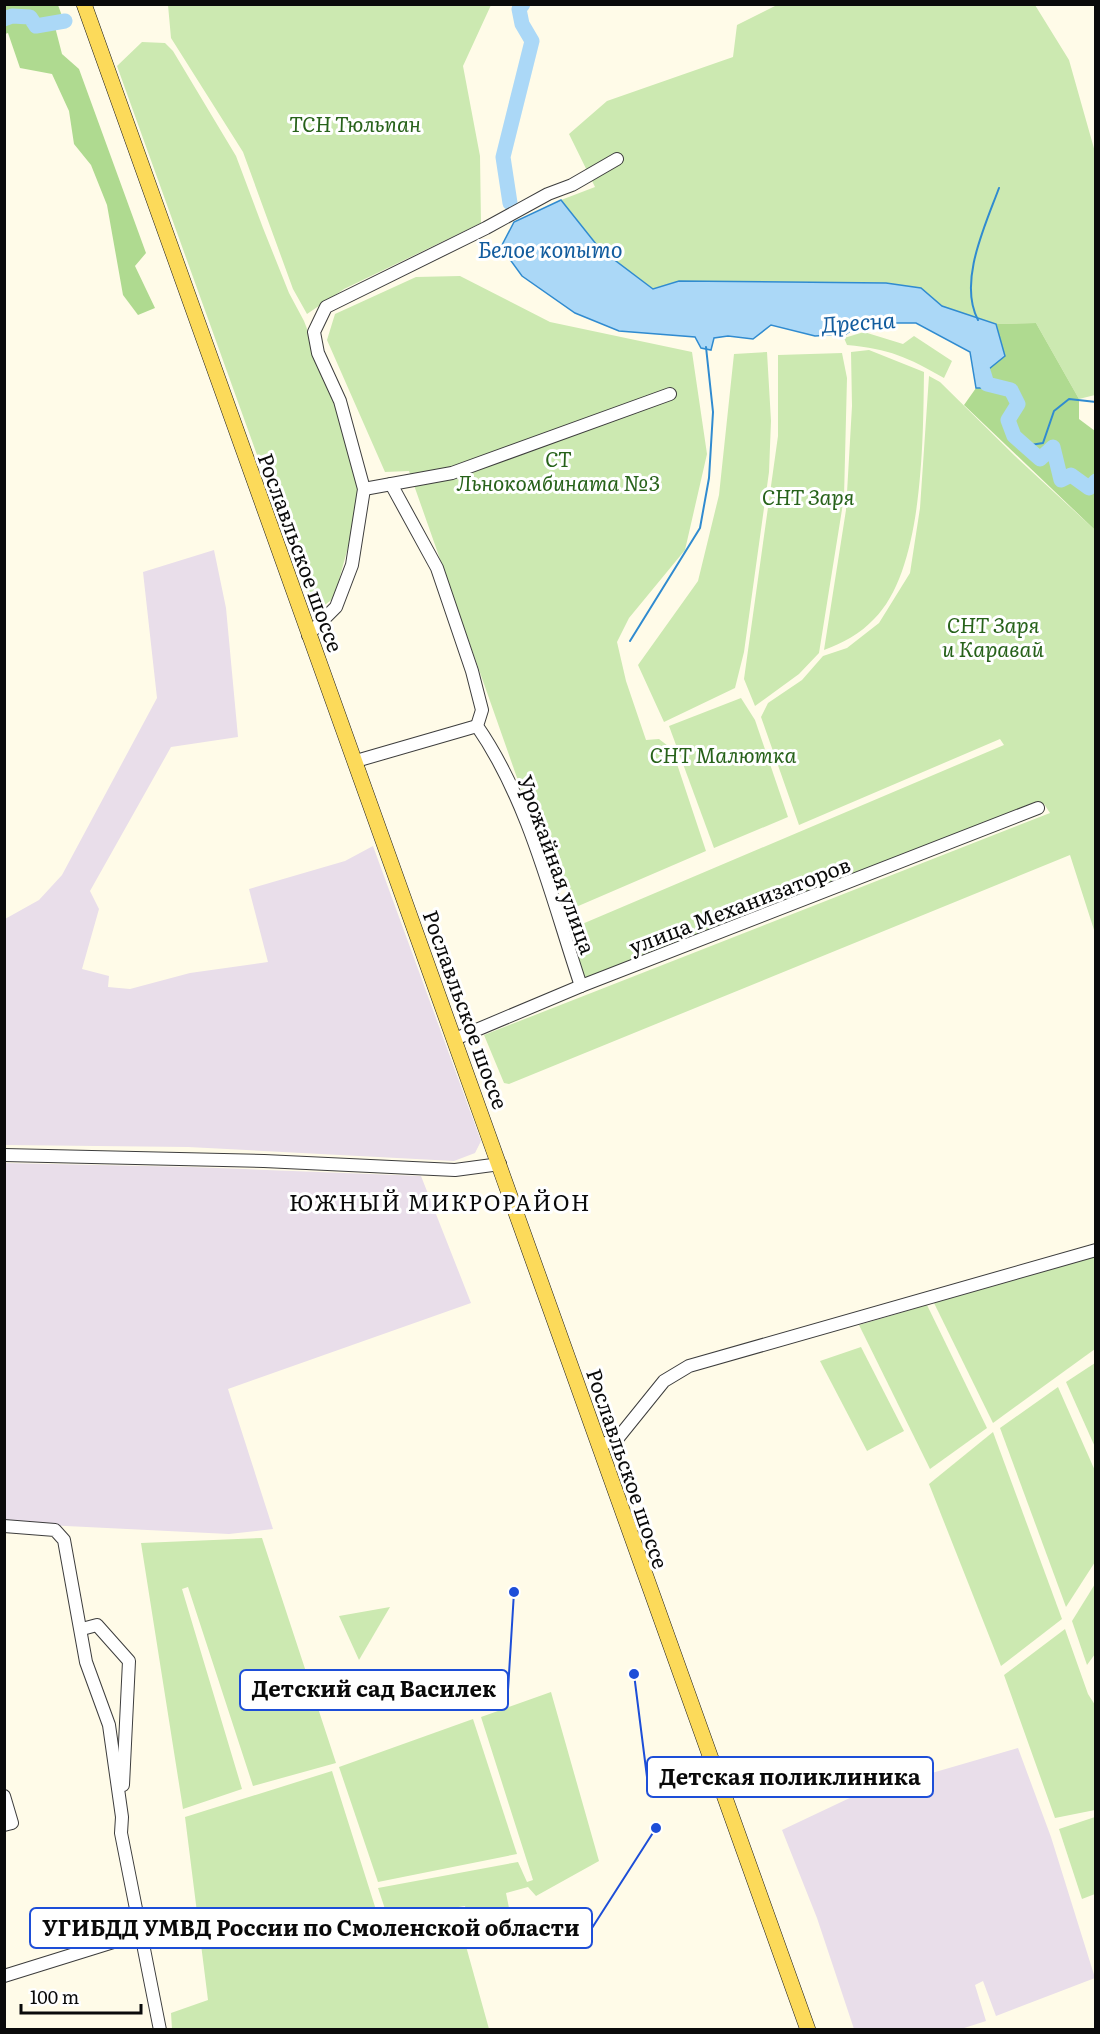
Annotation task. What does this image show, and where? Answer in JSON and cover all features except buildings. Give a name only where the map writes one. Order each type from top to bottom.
[{"type":"main road","name":"Рославльское шоссе","points":[[84,4],[808,2030]]},
{"type":"street","points":[[308,635],[336,607],[352,565],[364,489],[340,401],[318,353],[314,332],[326,307],[548,194],[572,185],[617,159]]},
{"type":"street","points":[[364,489],[452,473],[670,394]]},
{"type":"street","points":[[356,761],[477,726],[482,710],[472,671],[437,568],[391,484]]},
{"type":"street","name":"Урожайная улица","points":[[477,726],[494,750],[516,794],[581,986]]},
{"type":"street","name":"улица Механизаторов","points":[[455,1038],[581,986],[1038,808]]},
{"type":"street","points":[[4,1155],[223,1159],[455,1170],[500,1164]]},
{"type":"street","points":[[599,1446],[618,1438],[664,1381],[689,1366],[1095,1250]]},
{"type":"street","points":[[4,1527],[55,1530],[64,1540],[72,1589],[82,1629],[86,1662],[109,1725],[122,1817]]},
{"type":"street","points":[[82,1629],[97,1625],[100,1627],[129,1661],[121,1833],[139,1934],[160,2030]]},
{"type":"street","points":[[4,1796],[12,1823],[4,1825]]},
{"type":"street","points":[[4,1976],[139,1934]]},
{"type":"shaded area","points":[[214,550],[226,608],[238,737],[171,747],[90,891],[99,909],[82,969],[109,976],[108,987],[130,989],[190,973],[268,962],[249,889],[345,861],[373,846],[481,1141],[475,1153],[454,1161],[188,1147],[5,1145],[5,919],[39,900],[62,875],[157,698],[143,572]]},
{"type":"shaded area","points":[[4,1163],[192,1167],[421,1176],[471,1303],[228,1389],[273,1529],[229,1534],[5,1523]]},
{"type":"shaded area","points":[[1018,1748],[1051,1837],[1095,1978],[996,2016],[983,1981],[975,1985],[986,2021],[961,2029],[854,2029],[817,1918],[782,1830],[856,1795]]},
{"type":"green space","points":[[5,4],[58,5],[62,16],[54,23],[62,54],[79,69],[146,253],[135,266],[155,308],[138,315],[123,295],[107,205],[91,165],[74,144],[69,111],[52,74],[20,68],[8,33],[5,34]]},
{"type":"green space","name":"ТСН Тюльпан","points":[[168,5],[491,5],[463,66],[480,156],[481,223],[344,289],[307,314],[293,289],[243,152],[171,38]]},
{"type":"green space","points":[[777,5],[1035,5],[1069,60],[1095,152],[1095,395],[1079,399],[1036,323],[996,324],[942,306],[921,288],[886,283],[679,281],[653,289],[600,249],[561,200],[595,187],[569,134],[607,101],[733,57],[737,25]]},
{"type":"green space","name":"ТСН Тюльпан","points":[[142,42],[165,43],[173,51],[236,156],[289,293],[304,321],[350,441],[360,504],[334,598],[314,613],[117,66]]},
{"type":"green space","name":"СТ Льнокомбината №3","points":[[460,276],[550,322],[692,352],[707,454],[685,550],[629,618],[617,642],[626,681],[646,740],[659,739],[672,749],[706,851],[576,907],[534,826],[409,471],[385,472],[327,340],[335,314],[416,277]]},
{"type":"green space","points":[[1036,323],[1079,399],[1079,419],[1095,431],[1095,530],[964,405],[976,388],[992,387],[989,369],[1005,356],[996,324]]},
{"type":"green space","points":[[864,332],[903,344],[914,336],[952,361],[944,378],[898,355],[847,345],[844,338]]},
{"type":"green space","name":"СНТ Заря","points":[[869,350],[924,372],[921,466],[912,537],[903,569],[890,597],[874,619],[857,634],[824,650],[846,510],[852,406],[851,352]]},
{"type":"green space","name":"СНТ Заря","points":[[767,352],[771,421],[769,472],[744,652],[735,688],[664,722],[638,665],[698,581],[719,495],[734,354]]},
{"type":"green space","name":"СНТ Заря","points":[[842,353],[847,378],[844,497],[819,653],[799,674],[755,706],[744,679],[778,436],[778,355]]},
{"type":"green space","name":"СНТ Заря и Каравай","points":[[929,376],[940,382],[1095,530],[1095,933],[1070,855],[509,1084],[504,1083],[484,1035],[1050,813],[1044,804],[586,986],[568,930],[1004,745],[1000,739],[799,825],[761,717],[768,703],[802,680],[823,656],[847,648],[879,623],[910,573],[920,508]]},
{"type":"green space","name":"СНТ Малютка","points":[[741,698],[755,720],[788,817],[714,848],[669,726]]},
{"type":"green space","points":[[1095,1257],[1095,1349],[993,1423],[934,1303]]},
{"type":"green space","points":[[927,1305],[987,1428],[930,1469],[859,1325]]},
{"type":"green space","points":[[861,1347],[904,1431],[867,1451],[820,1361]]},
{"type":"green space","points":[[1095,1363],[1095,1447],[1066,1382]]},
{"type":"green space","points":[[1058,1387],[1096,1473],[1095,1562],[1066,1607],[1000,1428]]},
{"type":"green space","points":[[993,1432],[1062,1619],[1001,1666],[929,1484]]},
{"type":"green space","points":[[262,1538],[336,1763],[253,1786],[188,1587],[182,1589],[242,1789],[183,1809],[141,1543]]},
{"type":"green space","points":[[1095,1584],[1095,1654],[1087,1665],[1072,1621]]},
{"type":"green space","points":[[390,1607],[359,1660],[339,1616]]},
{"type":"green space","points":[[1065,1629],[1088,1694],[1095,1705],[1095,1810],[1055,1818],[1004,1675]]},
{"type":"green space","points":[[551,1692],[599,1861],[536,1896],[528,1887],[506,1893],[512,1923],[470,1929],[465,1906],[388,1918],[378,1888],[518,1862],[527,1882],[533,1880],[481,1717]]},
{"type":"green space","points":[[473,1719],[517,1854],[378,1882],[339,1767]]},
{"type":"green space","points":[[332,1771],[377,1913],[372,1928],[459,1921],[489,2029],[172,2029],[171,2013],[208,2000],[185,1817]]},
{"type":"green space","points":[[1095,1817],[1095,1894],[1082,1899],[1059,1829]]},
{"type":"water","name":"Белое копыто","points":[[561,200],[600,249],[653,289],[679,281],[886,283],[921,288],[942,306],[996,324],[1005,356],[989,369],[993,388],[976,388],[970,352],[916,323],[862,323],[846,334],[815,336],[771,325],[753,339],[728,336],[714,338],[711,350],[701,348],[695,337],[619,331],[575,313],[522,276],[501,247],[514,222]]},
{"type":"waterway","name":"Дресна","points":[[510,203],[503,157],[532,41],[522,24],[519,9],[523,4]]},
{"type":"waterway","name":"Дресна","points":[[4,19],[12,16],[30,17],[36,26],[65,21]]},
{"type":"waterway","points":[[978,320],[973,305],[972,272],[981,236],[999,188]]},
{"type":"waterway","points":[[630,641],[700,528],[709,478],[713,412],[706,347]]},
{"type":"waterway","name":"Дресна","points":[[983,371],[987,384],[1011,390],[1018,404],[1008,420],[1014,436],[1040,459],[1053,447],[1061,480],[1071,475],[1089,488],[1096,481]]},
{"type":"waterway","points":[[1024,446],[1043,443],[1054,411],[1069,399],[1096,402]]},
{"type":"place","name":"Детский сад Василек","points":[[514,1592]]},
{"type":"place","name":"Детская поликлиника","points":[[634,1674]]},
{"type":"place","name":"УГИБДД УМВД России по Смоленской области","points":[[656,1828]]},
{"type":"district","name":"ЮЖНЫЙ МИКРОРАЙОН","points":[[440,1201]]}]
